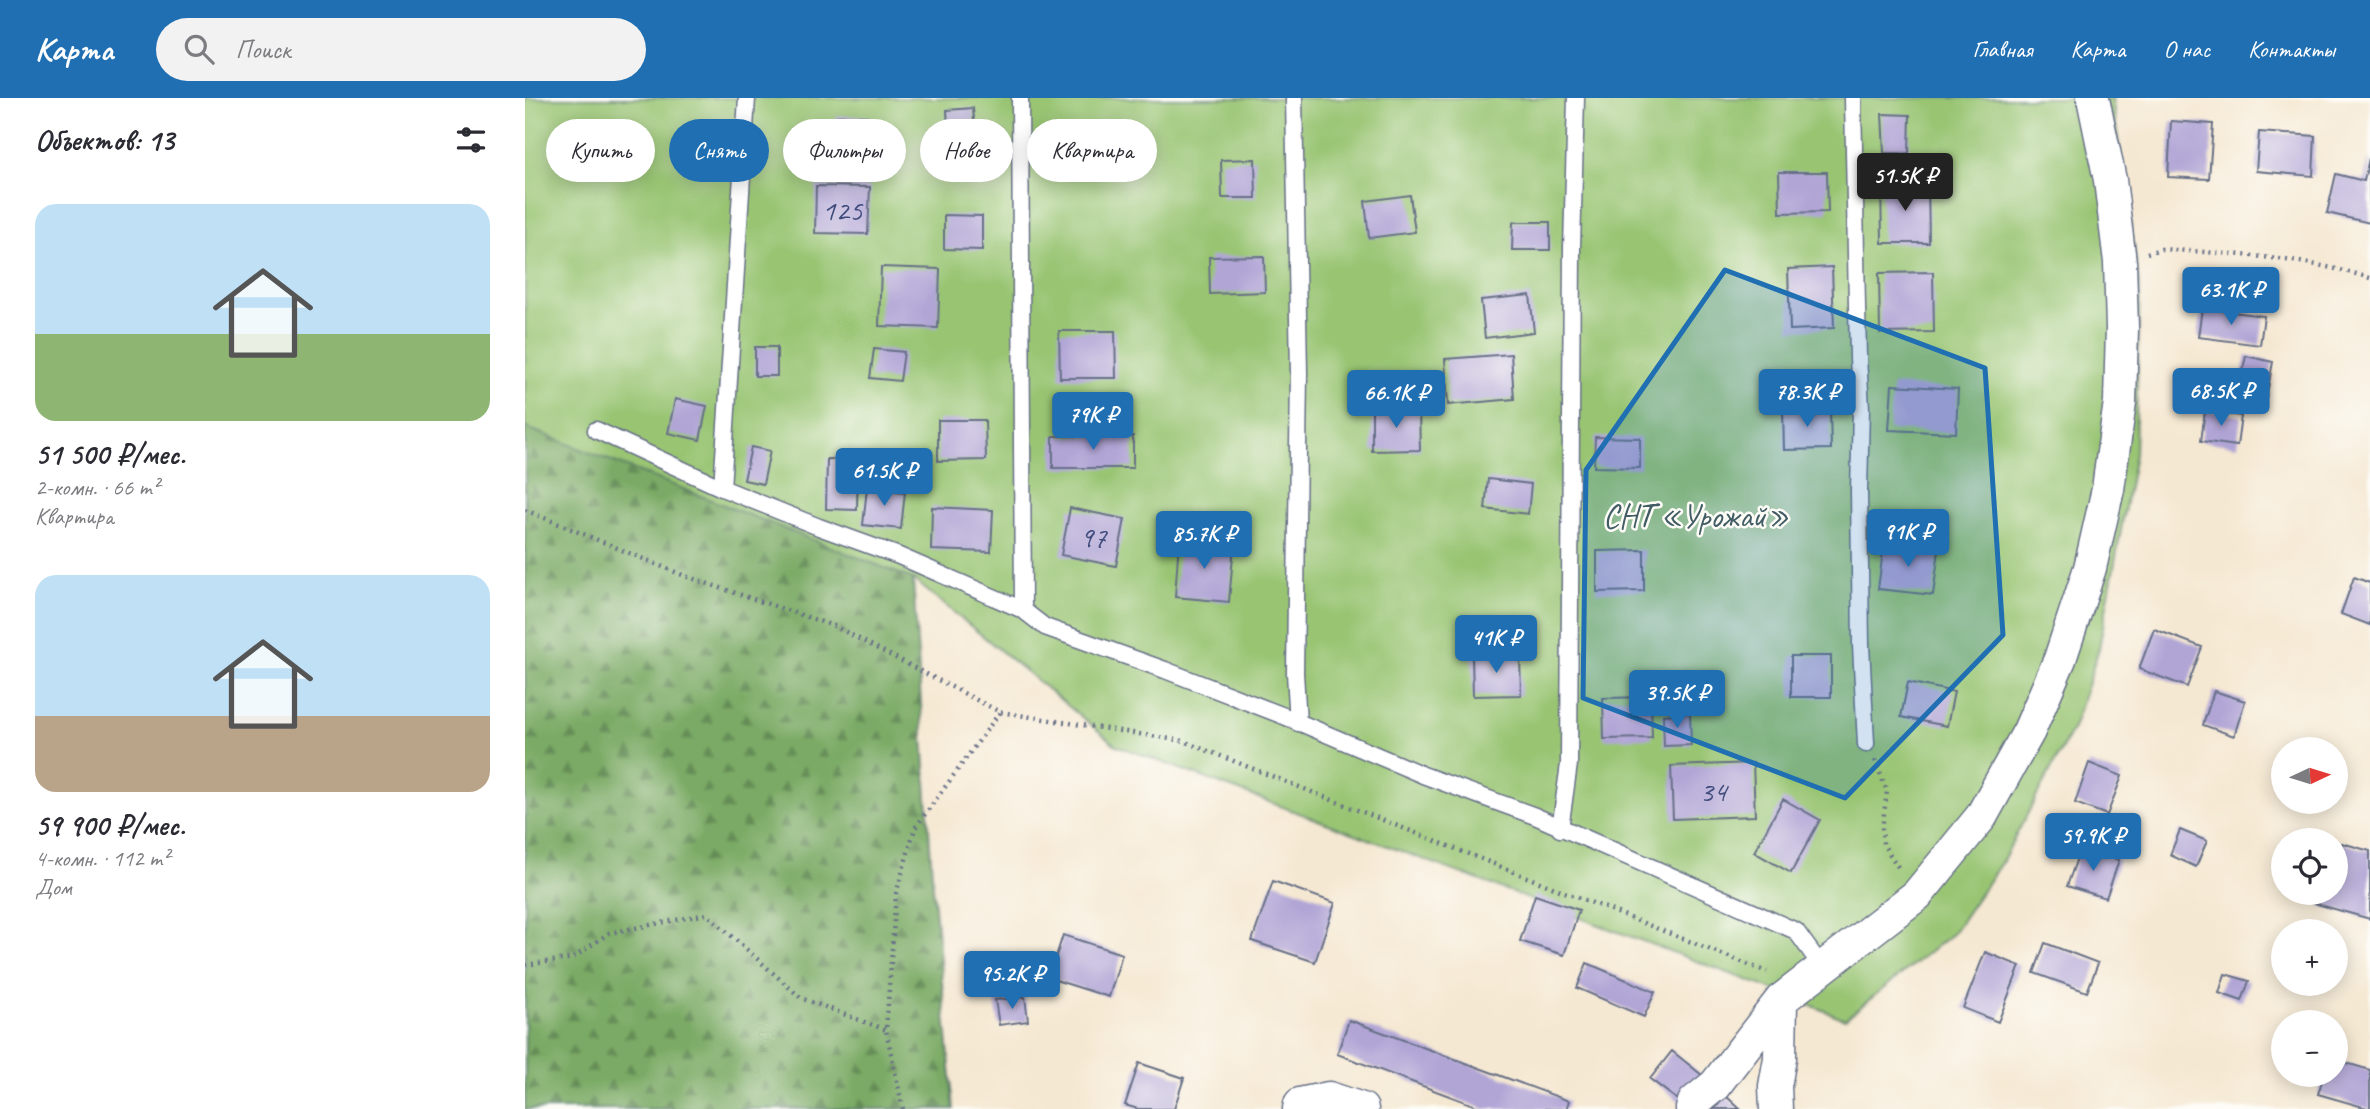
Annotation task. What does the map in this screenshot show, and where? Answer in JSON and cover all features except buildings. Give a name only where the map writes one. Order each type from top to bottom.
[{"type":"street","points":[[1692,1109],[1694,1102],[1715,1085],[1801,984],[1917,895],[1981,817],[2029,731],[2060,659],[2090,568],[2108,489],[2120,402],[2120,262],[2110,180],[2093,98]]},
{"type":"street","points":[[1776,1109],[1775,1086],[1780,1058],[1801,984]]},
{"type":"street","points":[[1299,1109],[1300,1104],[1329,1098],[1362,1109]]},
{"type":"lane","points":[[722,488],[747,98]]},
{"type":"lane","points":[[1020,98],[1023,610]]},
{"type":"lane","points":[[1294,98],[1299,373],[1295,673],[1297,723]]},
{"type":"lane","points":[[1560,829],[1569,764],[1572,248],[1576,98]]},
{"type":"lane","points":[[1853,98],[1861,409],[1861,645],[1866,744]]},
{"type":"lane","points":[[596,430],[722,488],[899,556],[1023,610],[1045,627],[1165,670],[1423,775],[1535,816],[1795,931],[1801,984]]},
{"type":"path","points":[[2120,262],[2161,249],[2273,256],[2323,265],[2370,278]]},
{"type":"path","points":[[525,510],[685,576],[834,626],[1000,712],[1183,741],[1801,984]]},
{"type":"path","points":[[902,1109],[886,1030],[896,894],[915,828],[1000,712]]},
{"type":"path","points":[[1866,744],[1887,791],[1882,829],[1883,844],[1917,895]]},
{"type":"path","points":[[525,965],[573,958],[609,933],[707,915],[801,998],[886,1030]]},
{"type":"highlighted area","points":[[1725,270],[1985,368],[2003,635],[1845,798],[1583,698],[1586,470]]},
{"type":"green space","name":"СНТ «Урожай»","points":[[525,98],[2112,98],[2140,290],[2135,454],[2099,648],[2074,726],[2003,860],[1953,933],[1845,1019],[1758,984],[1116,745],[913,579],[525,427]]},
{"type":"green space","points":[[525,427],[913,579],[932,875],[954,1109],[525,1109]]}]
